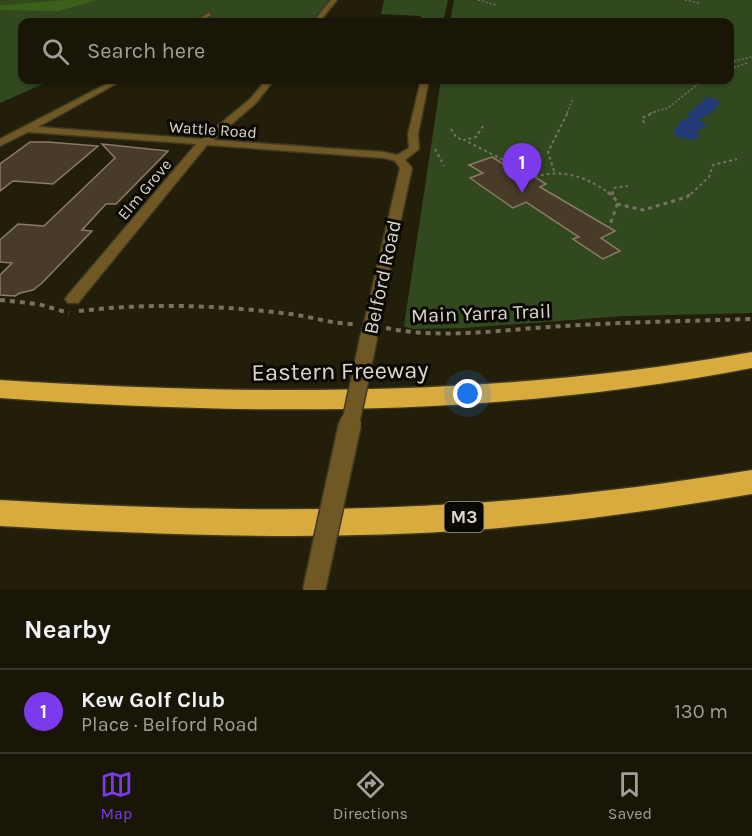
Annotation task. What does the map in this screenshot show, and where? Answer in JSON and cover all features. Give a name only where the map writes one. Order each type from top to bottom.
[{"type":"highway","name":"Eastern Freeway","points":[[0,388],[215,401],[328,401],[438,397],[577,387],[752,360]]},
{"type":"highway","name":"M3","points":[[0,513],[174,522],[357,523],[589,506],[752,482]]},
{"type":"street","points":[[319,18],[334,0]]},
{"type":"street","points":[[204,18],[209,15]]},
{"type":"street","points":[[0,143],[110,84]]},
{"type":"street","name":"Elm Grove","points":[[73,299],[203,143],[253,101],[267,84]]},
{"type":"street","points":[[399,159],[414,149],[413,134],[424,84]]},
{"type":"street","name":"Wattle Road","points":[[25,129],[384,155],[399,159]]},
{"type":"street","name":"Belford Road","points":[[314,590],[406,168],[399,159]]},
{"type":"path","points":[[478,0],[496,5]]},
{"type":"path","points":[[685,0],[699,3]]},
{"type":"path","points":[[694,2],[698,0]]},
{"type":"path","points":[[734,61],[752,57]]},
{"type":"path","points":[[734,67],[747,63]]},
{"type":"path","points":[[644,123],[642,117],[668,108],[698,84]]},
{"type":"path","points":[[554,171],[548,160],[548,148],[562,125],[573,98]]},
{"type":"path","points":[[464,140],[474,139],[480,134],[483,126]]},
{"type":"path","points":[[451,129],[457,138],[536,177],[554,171],[597,185],[612,195],[617,204],[609,228]]},
{"type":"path","points":[[435,149],[444,166]]},
{"type":"path","points":[[617,204],[643,210],[687,197],[709,177],[712,165],[737,159]]},
{"type":"path","points":[[612,195],[614,188],[628,186]]},
{"type":"path","name":"Main Yarra Trail","points":[[0,300],[39,304],[64,313],[123,306],[206,305],[286,313],[370,331],[411,333],[752,319]]},
{"type":"green space","points":[[0,0],[331,0],[315,18],[18,18],[18,84],[43,84],[0,103]]},
{"type":"green space","points":[[97,0],[58,11],[0,10],[0,6],[4,5]]},
{"type":"green space","points":[[384,0],[448,0],[444,18],[381,14]]},
{"type":"green space","points":[[454,0],[752,0],[752,313],[624,316],[463,328],[412,329],[404,326],[440,84],[734,84],[734,18],[451,18]]},
{"type":"water","points":[[706,97],[720,103],[712,112],[699,120],[707,127],[697,130],[699,137],[686,139],[674,134],[675,128],[680,125],[679,121],[690,118],[687,115]]},
{"type":"building","points":[[30,142],[98,146],[53,184],[13,181],[0,191],[0,164]]},
{"type":"building","points":[[102,144],[168,151],[116,204],[106,204],[82,230],[92,231],[42,283],[33,290],[15,296],[0,295],[0,275],[12,263],[0,262],[0,240],[18,224],[44,226],[115,158]]},
{"type":"building","points":[[492,157],[516,172],[522,169],[546,184],[540,187],[615,231],[601,238],[620,251],[603,259],[573,239],[579,237],[526,202],[513,208],[470,178],[483,173],[469,165]]},
{"type":"place","name":"Kew Golf Club","points":[[522,193]]}]
